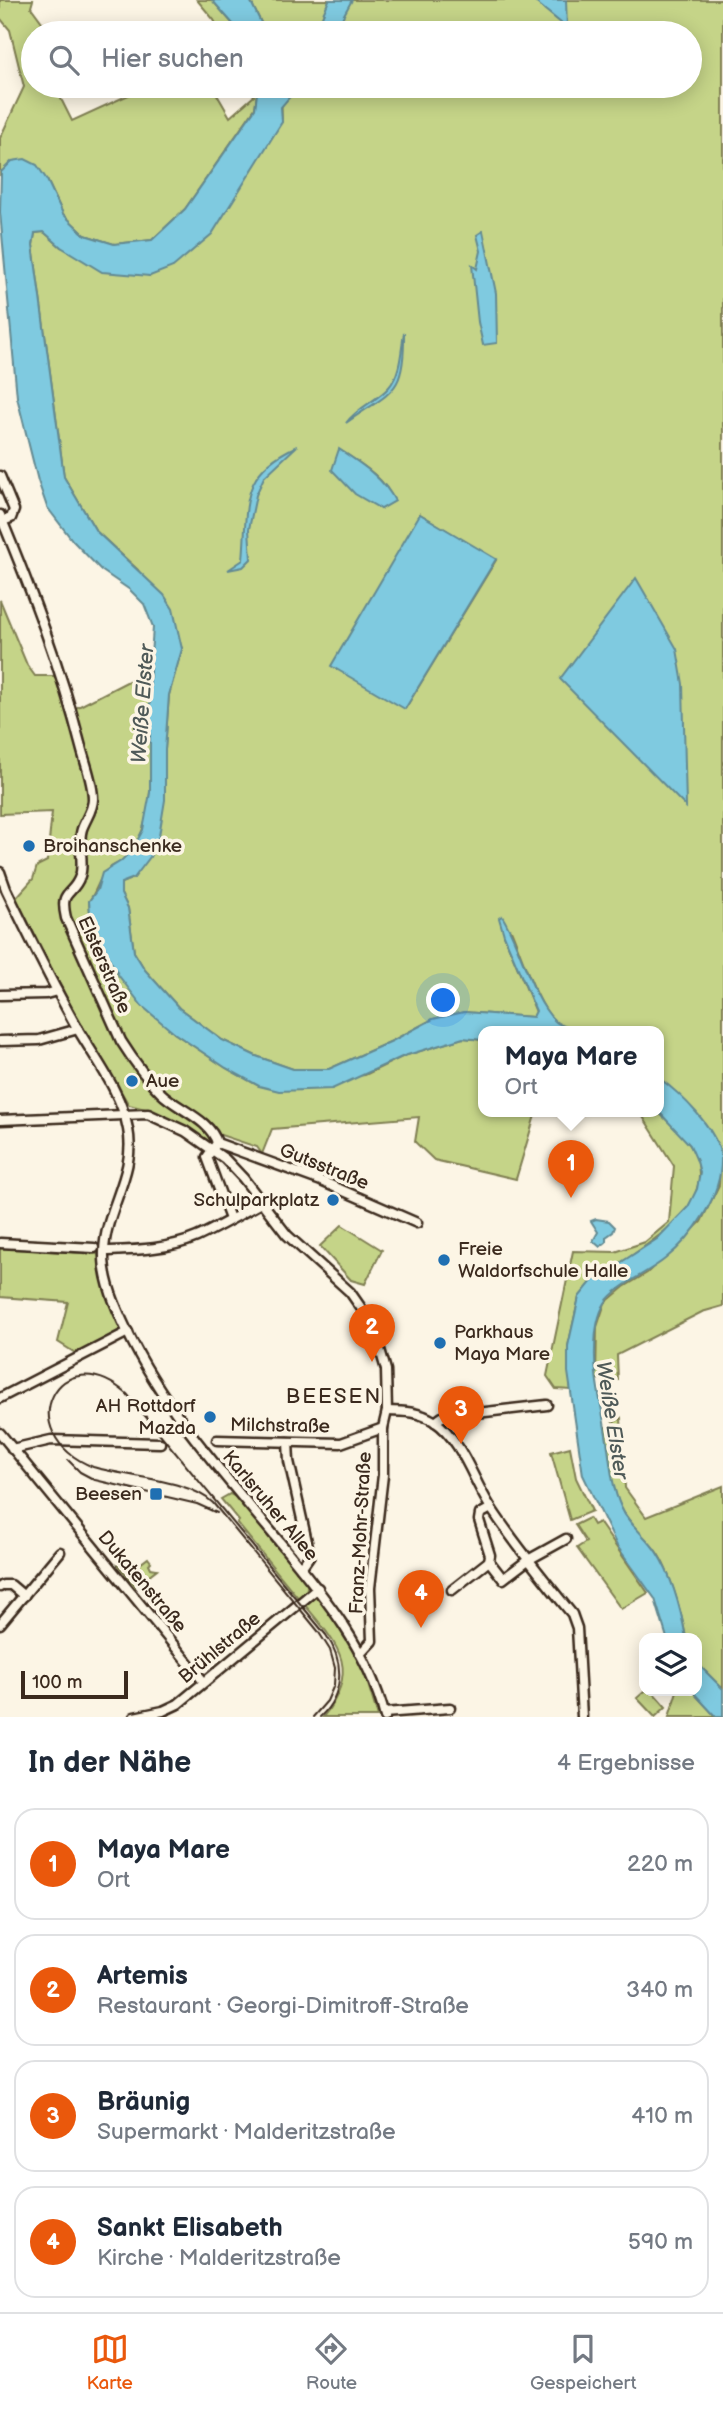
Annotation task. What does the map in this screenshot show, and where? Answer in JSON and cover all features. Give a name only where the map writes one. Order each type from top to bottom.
[{"type":"street","points":[[0,476],[14,510],[11,517],[1,519]]},
{"type":"street","name":"Elsterstraße","points":[[1,519],[51,648],[92,789],[92,810],[82,829],[81,875],[65,898],[63,906],[66,918],[121,1041],[132,1059],[163,1096],[202,1123],[216,1138],[215,1146]]},
{"type":"street","name":"Karlsruher Allee","points":[[0,872],[57,991],[110,1083],[125,1116],[129,1131],[129,1163],[108,1227],[104,1250],[108,1283],[128,1332],[158,1388],[180,1420],[318,1588],[346,1628],[361,1653],[385,1715]]},
{"type":"street","points":[[0,995],[46,994],[57,991]]},
{"type":"street","points":[[0,1041],[39,1040],[78,1029]]},
{"type":"street","points":[[0,1120],[148,1114],[215,1146],[207,1157],[230,1219]]},
{"type":"street","name":"Franz-Mohr-Straße","points":[[215,1146],[287,1235],[350,1292],[373,1325],[383,1358],[387,1411],[383,1429],[383,1475],[370,1588],[372,1641],[361,1653]]},
{"type":"street","name":"Gutsstraße","points":[[215,1146],[321,1181],[417,1223]]},
{"type":"street","points":[[109,1251],[144,1250],[198,1237],[261,1203]]},
{"type":"street","points":[[0,1242],[94,1248]]},
{"type":"street","points":[[0,1398],[128,1332]]},
{"type":"street","points":[[435,1422],[442,1417],[486,1410],[547,1405]]},
{"type":"street","points":[[387,1411],[413,1411],[435,1422],[462,1455],[491,1508],[528,1560],[572,1614],[577,1628],[582,1717]]},
{"type":"street","name":"Milchstraße","points":[[217,1440],[341,1443],[383,1429]]},
{"type":"street","name":"Dukatenstraße","points":[[0,1433],[204,1682]]},
{"type":"street","points":[[12,1448],[51,1440],[160,1443]]},
{"type":"street","points":[[288,1442],[289,1461],[310,1555],[301,1568]]},
{"type":"street","points":[[452,1590],[489,1561],[490,1555],[479,1520],[480,1514],[491,1508]]},
{"type":"street","points":[[489,1561],[503,1579],[528,1560],[566,1539]]},
{"type":"street","points":[[0,1624],[60,1552]]},
{"type":"street","points":[[0,1587],[11,1586],[24,1596]]},
{"type":"street","name":"Brühlstraße","points":[[134,1717],[163,1711],[178,1704],[318,1588]]},
{"type":"street","points":[[385,1715],[450,1708]]},
{"type":"green space","points":[[0,0],[33,0],[31,7],[41,21],[21,21],[21,75],[10,30],[0,18]]},
{"type":"green space","points":[[197,0],[212,0],[230,21],[214,20]]},
{"type":"green space","points":[[250,0],[723,0],[723,1306],[702,1312],[617,1355],[618,1380],[596,1379],[597,1327],[605,1303],[647,1273],[701,1222],[719,1185],[721,1157],[697,1114],[664,1083],[664,1026],[564,1026],[557,1023],[543,1006],[511,930],[504,935],[536,1012],[533,1017],[464,1012],[433,1019],[329,1069],[293,1069],[222,1040],[179,1008],[145,970],[134,952],[128,908],[121,894],[121,883],[134,878],[137,872],[165,750],[169,695],[182,648],[138,570],[96,531],[64,477],[33,245],[35,233],[44,232],[61,247],[150,276],[282,122],[281,98],[702,98],[702,21],[260,21]],"holes":[[[340,450],[378,478],[394,501],[381,509]],[[420,514],[496,560],[405,709]]]},
{"type":"green space","points":[[21,93],[21,98],[61,98],[72,121],[122,98],[219,98],[230,117],[252,98],[256,98],[255,108],[185,209],[152,240],[114,244],[85,235],[63,214],[47,180],[1,172],[0,176],[0,138]]},
{"type":"green space","points":[[0,600],[27,665],[35,676],[54,676],[59,688],[76,708],[150,670],[151,774],[147,815],[133,848],[104,874],[89,901],[90,913],[99,938],[119,976],[174,1033],[226,1068],[259,1086],[365,1075],[404,1056],[463,1038],[478,1040],[478,1117],[535,1117],[516,1179],[434,1160],[415,1142],[419,1117],[272,1129],[262,1154],[257,1147],[221,1135],[210,1142],[154,1111],[129,1105],[74,1012],[16,898],[33,879],[37,866],[47,861],[52,812],[0,814]]},
{"type":"green space","points":[[643,1117],[663,1117],[691,1146],[698,1164],[697,1187],[692,1200],[675,1222],[579,1297],[568,1346],[571,1390],[556,1389],[547,1376],[573,1251],[615,1252],[645,1242],[669,1222],[674,1166]]},
{"type":"green space","points":[[342,1225],[382,1250],[365,1284],[351,1280],[320,1246]]},
{"type":"green space","points":[[0,1248],[98,1254],[107,1292],[123,1328],[77,1354],[58,1342],[68,1302],[0,1297]]},
{"type":"green space","points":[[621,1418],[625,1488],[646,1517],[723,1486],[723,1689],[702,1668],[702,1633],[685,1633],[675,1593],[661,1559],[621,1508],[612,1479],[605,1428]]},
{"type":"green space","points":[[570,1447],[576,1478],[592,1511],[570,1520],[551,1452]]},
{"type":"green space","points":[[230,1494],[238,1498],[307,1581],[306,1591],[299,1599],[237,1523],[239,1521],[221,1499]]},
{"type":"green space","points":[[589,1518],[593,1525],[599,1522],[648,1593],[621,1609],[577,1548],[586,1542],[575,1525]]},
{"type":"green space","points":[[148,1558],[151,1568],[157,1569],[135,1586],[117,1564],[127,1574],[131,1571],[135,1575],[139,1571],[136,1567]]},
{"type":"green space","points":[[318,1597],[325,1603],[355,1651],[378,1717],[323,1717],[335,1700],[343,1670],[335,1644],[304,1604],[309,1599]]},
{"type":"green space","points":[[656,1696],[666,1707],[655,1717],[637,1698]]},
{"type":"green space","points":[[675,1696],[697,1696],[716,1717],[669,1717]]},
{"type":"water","points":[[212,0],[250,0],[260,21],[230,21]]},
{"type":"water","points":[[329,0],[352,0],[341,21],[320,21]]},
{"type":"water","points":[[533,0],[566,0],[567,21],[558,21]]},
{"type":"water","points":[[256,98],[289,98],[281,107],[282,122],[212,234],[173,267],[150,276],[102,272],[61,247],[44,232],[35,233],[33,245],[64,477],[96,531],[164,595],[173,609],[182,649],[169,695],[165,800],[159,836],[150,857],[134,878],[121,883],[121,894],[128,908],[134,952],[145,970],[179,1008],[222,1040],[293,1069],[329,1069],[433,1019],[464,1012],[533,1017],[536,1011],[504,935],[499,918],[502,916],[539,999],[558,1023],[564,1026],[478,1026],[478,1040],[463,1038],[404,1056],[332,1089],[279,1091],[259,1086],[226,1068],[174,1033],[142,1006],[119,976],[90,913],[89,901],[97,890],[102,873],[132,850],[143,830],[150,793],[150,670],[153,627],[144,604],[130,590],[101,570],[73,541],[47,507],[17,397],[0,212],[1,172],[12,161],[25,159],[37,165],[63,214],[85,235],[114,244],[152,240],[185,209],[255,109]]},
{"type":"water","points":[[483,231],[496,293],[497,343],[483,345],[472,265],[477,269],[481,251],[477,235]]},
{"type":"water","points":[[404,333],[402,369],[393,389],[346,423],[384,392],[393,381],[400,361]]},
{"type":"water","points":[[297,446],[264,477],[256,495],[249,529],[251,559],[243,567],[228,570],[243,560],[247,507],[255,479],[264,467],[278,456]]},
{"type":"water","points":[[339,449],[378,478],[395,501],[381,509],[355,494],[332,470]]},
{"type":"water","points":[[420,514],[496,559],[405,709],[331,666]]},
{"type":"water","points":[[636,578],[677,649],[683,684],[686,807],[560,679]]},
{"type":"water","points":[[664,1082],[687,1102],[705,1123],[718,1145],[721,1156],[717,1185],[712,1200],[696,1227],[676,1250],[617,1291],[605,1303],[595,1338],[597,1380],[617,1498],[624,1514],[653,1547],[663,1563],[682,1616],[685,1633],[665,1633],[655,1599],[617,1546],[583,1475],[568,1372],[568,1346],[579,1297],[592,1281],[657,1239],[688,1207],[697,1189],[700,1173],[690,1145],[664,1117]]},
{"type":"water","points":[[591,1221],[609,1221],[615,1227],[600,1247],[593,1241],[598,1232]]},
{"type":"water","points":[[702,1668],[723,1689],[723,1717],[716,1717],[697,1696],[702,1696]]},
{"type":"tram line","points":[[313,1717],[327,1701],[334,1685],[335,1668],[330,1650],[318,1631],[213,1503],[202,1495],[173,1484],[93,1467],[68,1452],[53,1433],[49,1413],[53,1396],[64,1382],[81,1376],[103,1379],[127,1394],[326,1635],[336,1656],[339,1677],[334,1698],[320,1717]]},
{"type":"tram line","points":[[68,1460],[80,1472],[95,1480],[197,1504],[217,1513]]},
{"type":"place","name":"Broihanschenke","points":[[29,846]]},
{"type":"place","name":"Aue","points":[[132,1081]]},
{"type":"place","name":"Maya Mare","points":[[571,1198]]},
{"type":"place","name":"Schulparkplatz","points":[[333,1200]]},
{"type":"place","name":"Freie Waldorfschule Halle","points":[[444,1260]]},
{"type":"place","name":"Parkhaus Maya Mare","points":[[440,1343]]},
{"type":"place","name":"Artemis","points":[[372,1362]]},
{"type":"place","name":"AH Rottdorf Mazda","points":[[210,1417]]},
{"type":"place","name":"Bräunig","points":[[461,1444]]},
{"type":"place","name":"Beesen","points":[[156,1494]]},
{"type":"place","name":"Sankt Elisabeth","points":[[421,1628]]},
{"type":"district","name":"BEESEN","points":[[334,1396]]},
{"type":"water label","name":"Weiße Elster","points":[[143,704]]},
{"type":"water label","name":"Weiße Elster","points":[[612,1420]]}]
